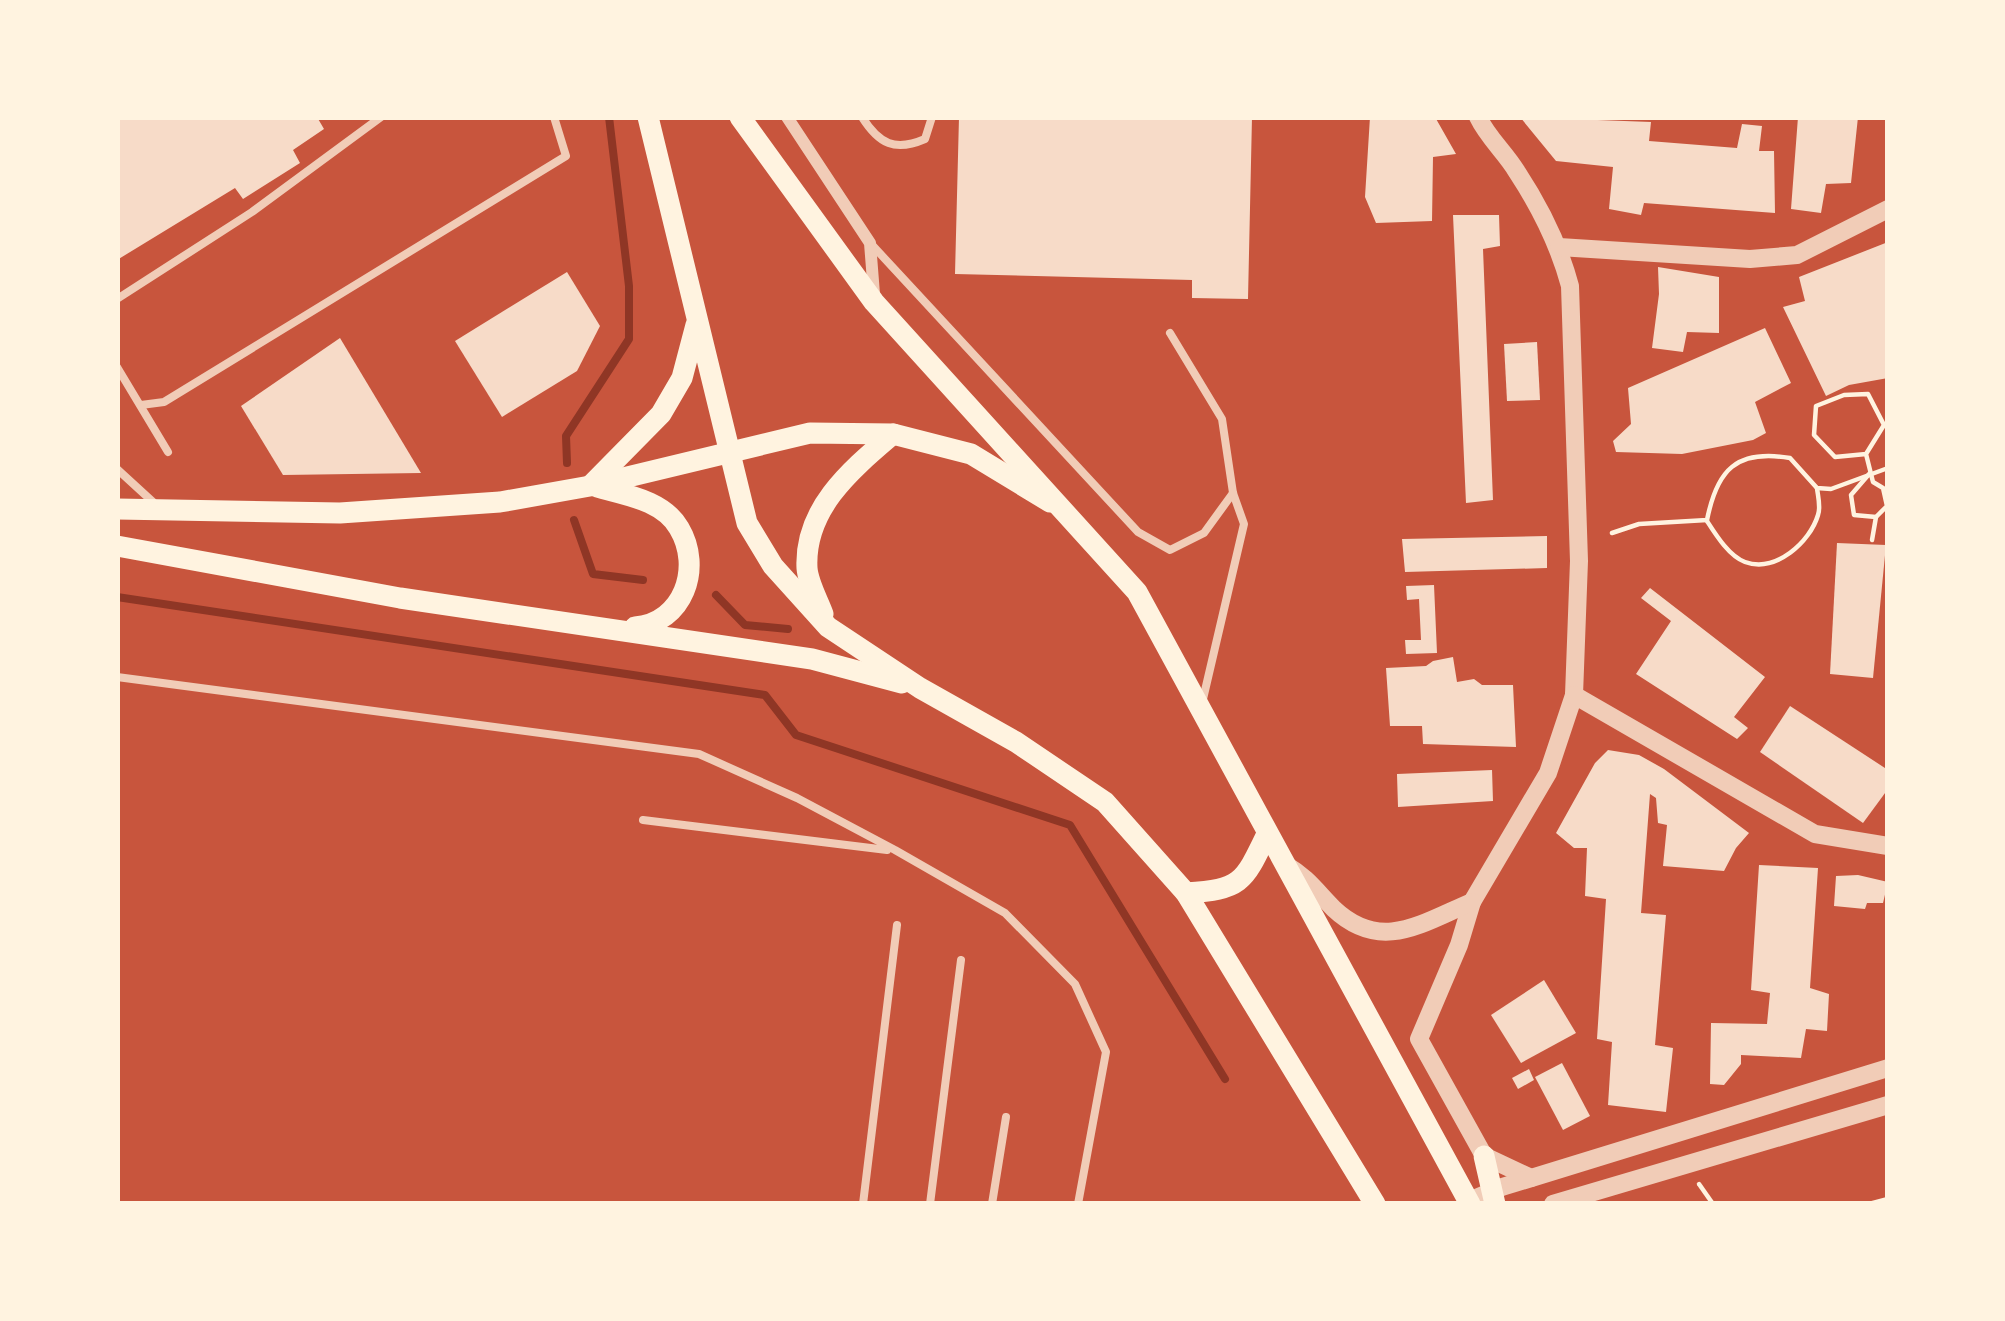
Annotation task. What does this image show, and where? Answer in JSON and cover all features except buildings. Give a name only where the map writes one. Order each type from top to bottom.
[{"type":"main road","points":[[648,117],[747,523],[772,566],[828,627],[1105,802],[1186,893],[1319,1119],[1375,1204]]},
{"type":"main road","points":[[740,117],[874,302],[1136,592],[1470,1203]]},
{"type":"main road","points":[[590,486],[662,414],[682,378],[698,317]]},
{"type":"main road","points":[[117,509],[340,513],[500,502],[590,486],[810,433],[893,434],[971,454],[1071,515]]},
{"type":"main road","points":[[828,627],[807,571],[812,530],[835,486],[893,434]]},
{"type":"main road","points":[[590,486],[654,504],[679,526],[691,563],[676,609],[653,626],[608,629]]},
{"type":"main road","points":[[117,546],[400,598],[812,659],[920,688]]},
{"type":"main road","points":[[1186,893],[1228,890],[1250,871],[1268,834]]},
{"type":"main road","points":[[1484,1156],[1497,1194]]},
{"type":"street","points":[[787,117],[870,243],[874,302]]},
{"type":"street","points":[[1478,117],[1517,171],[1559,247],[1570,286],[1579,581],[1574,694],[1548,773],[1472,902],[1419,1039],[1484,1156],[1531,1178]]},
{"type":"street","points":[[1559,247],[1750,259],[1797,255],[1888,209]]},
{"type":"street","points":[[1574,694],[1815,834],[1888,847]]},
{"type":"street","points":[[1283,864],[1308,878],[1355,926],[1376,932],[1398,932],[1472,902]]},
{"type":"street","points":[[1470,1203],[1531,1178],[1888,1068]]},
{"type":"street","points":[[1553,1204],[1888,1105]]},
{"type":"lane","points":[[141,405],[164,402],[566,156],[554,117]]},
{"type":"lane","points":[[862,117],[875,137],[891,146],[910,146],[925,139],[932,117]]},
{"type":"lane","points":[[117,299],[252,212],[375,119]]},
{"type":"lane","points":[[870,243],[1138,532],[1170,550],[1204,533],[1233,493]]},
{"type":"lane","points":[[1169,333],[1222,419],[1233,493],[1244,524],[1201,705]]},
{"type":"lane","points":[[117,367],[168,452]]},
{"type":"lane","points":[[117,469],[164,510]]},
{"type":"lane","points":[[117,677],[699,754],[895,850],[1005,913],[1075,984],[1106,1052],[1078,1204]]},
{"type":"lane","points":[[643,820],[895,850]]},
{"type":"lane","points":[[863,1204],[897,925]]},
{"type":"lane","points":[[930,1204],[961,959]]},
{"type":"lane","points":[[992,1204],[1006,1118]]},
{"type":"path","points":[[1866,454],[1835,457],[1814,435],[1816,406],[1844,395],[1868,394],[1884,425],[1866,454],[1873,482],[1882,488],[1887,506],[1876,517],[1872,540]]},
{"type":"path","points":[[1752,456],[1790,458],[1817,488],[1820,512],[1809,534],[1789,555],[1768,563],[1745,562],[1719,541],[1707,520],[1714,487],[1726,470],[1752,456]]},
{"type":"path","points":[[1817,488],[1831,489],[1888,468]]},
{"type":"path","points":[[1870,472],[1851,495],[1854,514],[1876,517]]},
{"type":"path","points":[[1612,533],[1639,524],[1707,520]]},
{"type":"path","points":[[1696,1180],[1713,1204]]},
{"type":"path","points":[[1869,1204],[1888,1199]]},
{"type":"waterway","points":[[567,463],[566,436],[629,339],[629,286],[609,117]]},
{"type":"waterway","points":[[574,520],[593,574],[643,580]]},
{"type":"waterway","points":[[716,595],[745,625],[788,629]]},
{"type":"waterway","points":[[117,597],[765,695],[796,735],[1070,825],[1225,1079]]}]
